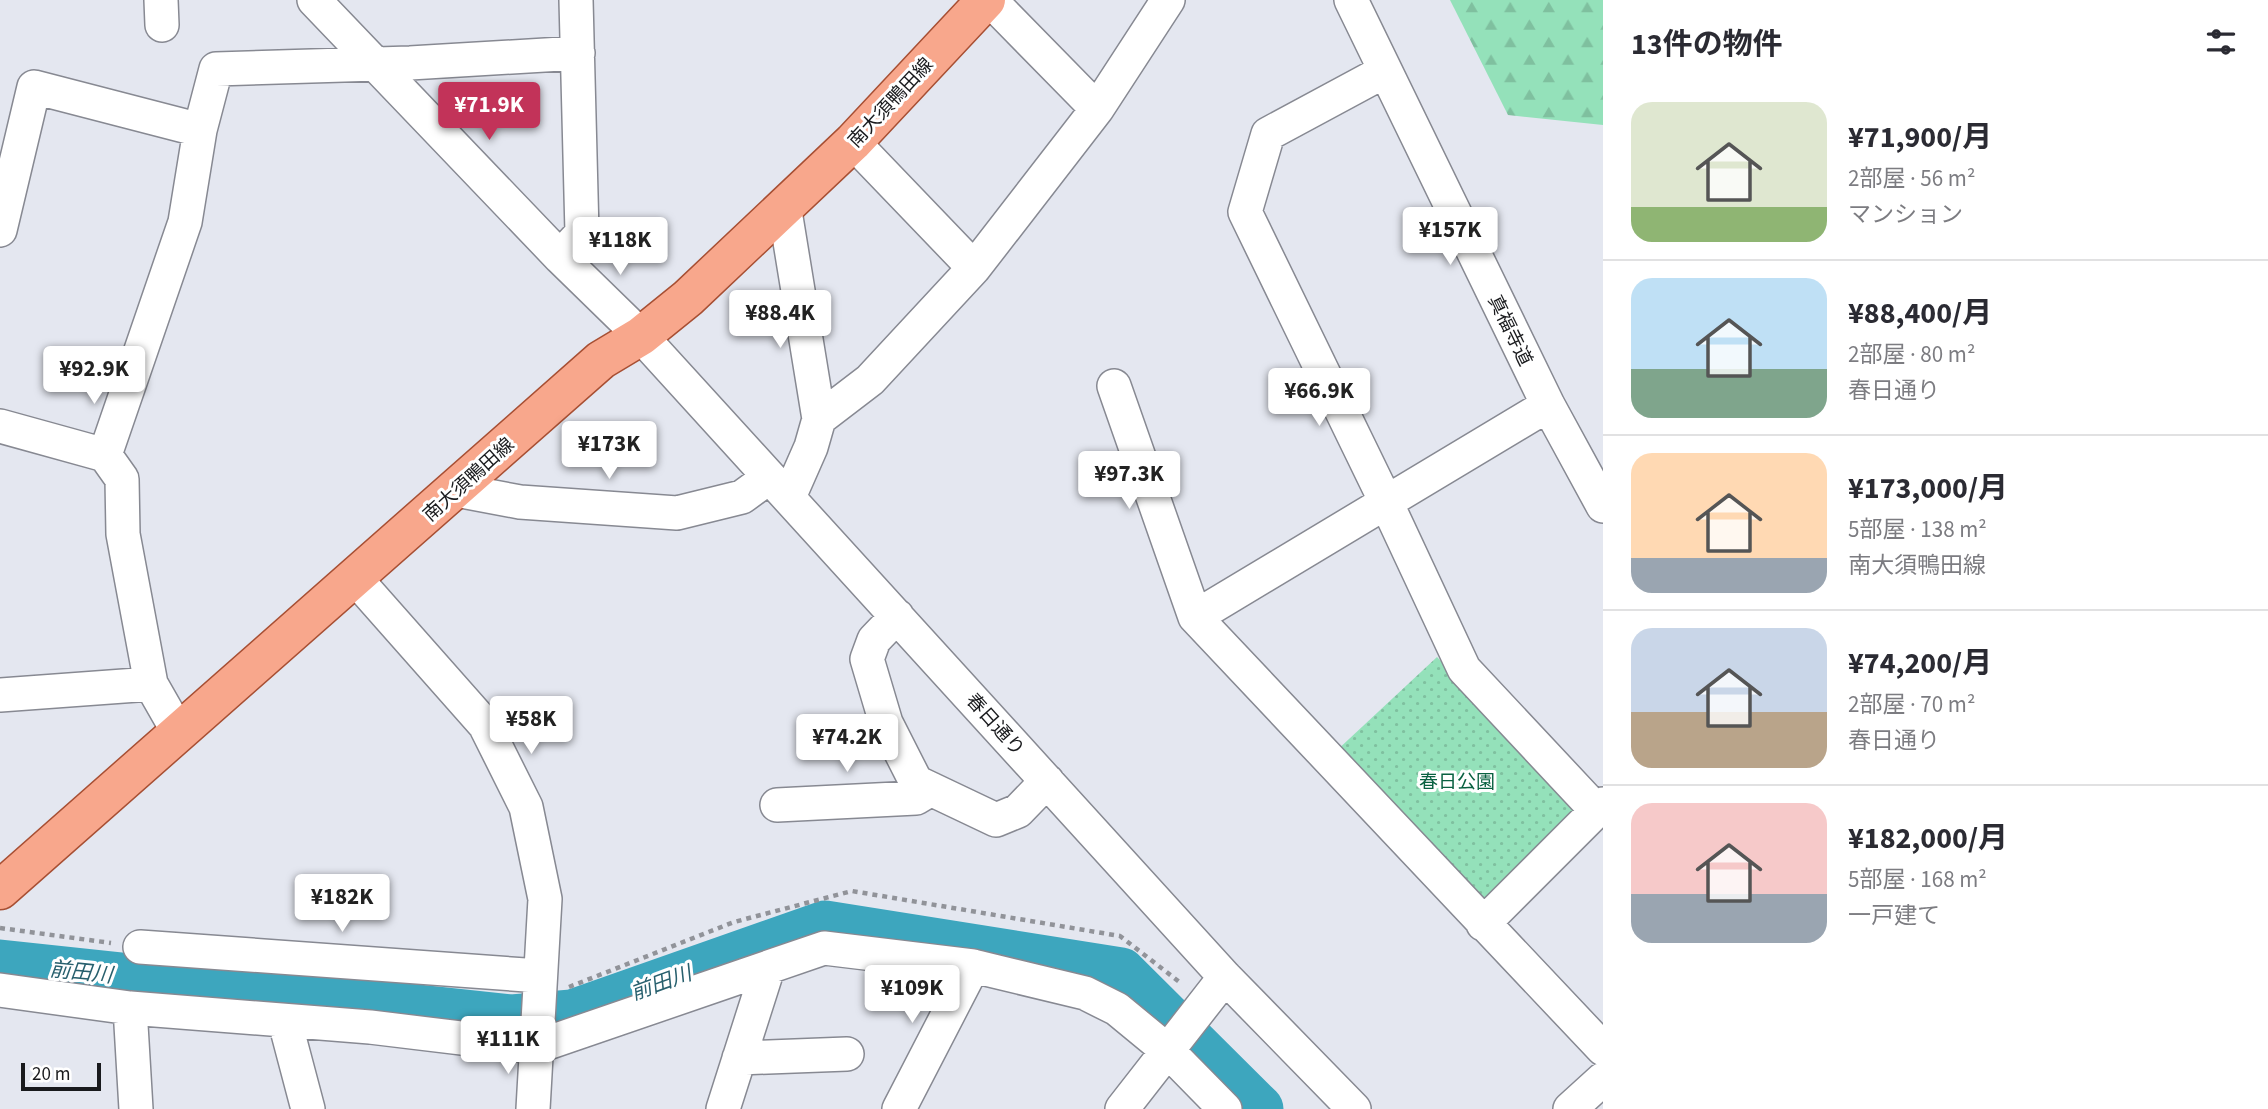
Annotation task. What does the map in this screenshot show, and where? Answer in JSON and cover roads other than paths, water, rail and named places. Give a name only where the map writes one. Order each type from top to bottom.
[{"type":"main road","name":"南大須鴨田線","points":[[0,890],[601,360],[641,336],[688,298],[853,142],[988,0]]},
{"type":"street","name":"春日通り","points":[[314,0],[560,257],[641,336],[1225,977],[1353,1109]]},
{"type":"street","points":[[560,257],[582,233],[576,0]]},
{"type":"street","points":[[988,0],[1097,109]]},
{"type":"street","points":[[819,419],[870,380],[974,268],[1097,109],[1168,0]]},
{"type":"street","name":"真福寺道","points":[[1351,0],[1548,405],[1603,506]]},
{"type":"street","points":[[105,455],[185,222],[200,130],[216,69],[377,64],[578,53]]},
{"type":"street","points":[[1385,71],[1268,134],[1245,212],[1464,669],[1600,807],[1483,924]]},
{"type":"street","points":[[0,230],[34,87],[200,130]]},
{"type":"street","points":[[853,142],[974,268]]},
{"type":"street","points":[[456,490],[520,502],[677,513],[779,487],[811,447],[819,419],[784,205]]},
{"type":"street","points":[[1114,386],[1195,617],[1603,1049]]},
{"type":"street","points":[[1195,617],[1548,405]]},
{"type":"street","points":[[0,426],[105,455],[122,479],[122,534],[151,684],[179,733]]},
{"type":"street","points":[[355,578],[485,725],[526,807],[545,898],[533,1109]]},
{"type":"street","points":[[897,615],[874,640],[867,659],[886,723],[916,782],[996,820],[1018,811],[1047,781]]},
{"type":"street","points":[[0,695],[151,684]]},
{"type":"street","points":[[777,805],[916,798],[931,789]]},
{"type":"street","points":[[140,947],[540,987]]},
{"type":"street","points":[[0,990],[130,1008],[370,1027],[536,1047],[824,948],[973,966],[1085,993],[1117,1009],[1168,1051],[1226,1109]]},
{"type":"street","points":[[900,1109],[973,966]]},
{"type":"street","points":[[723,1109],[768,968]]},
{"type":"street","points":[[1122,1109],[1225,977]]},
{"type":"street","points":[[130,1008],[136,1109]]},
{"type":"street","points":[[285,1022],[308,1109]]},
{"type":"street","points":[[739,1058],[846,1054]]},
{"type":"street","points":[[1570,1109],[1603,1079]]},
{"type":"waterway","name":"前田川","points":[[0,964],[512,1019],[572,1014],[825,925],[1121,972],[1259,1109]]},
{"type":"park label","name":"春日公園","points":[[1457,781]]}]
